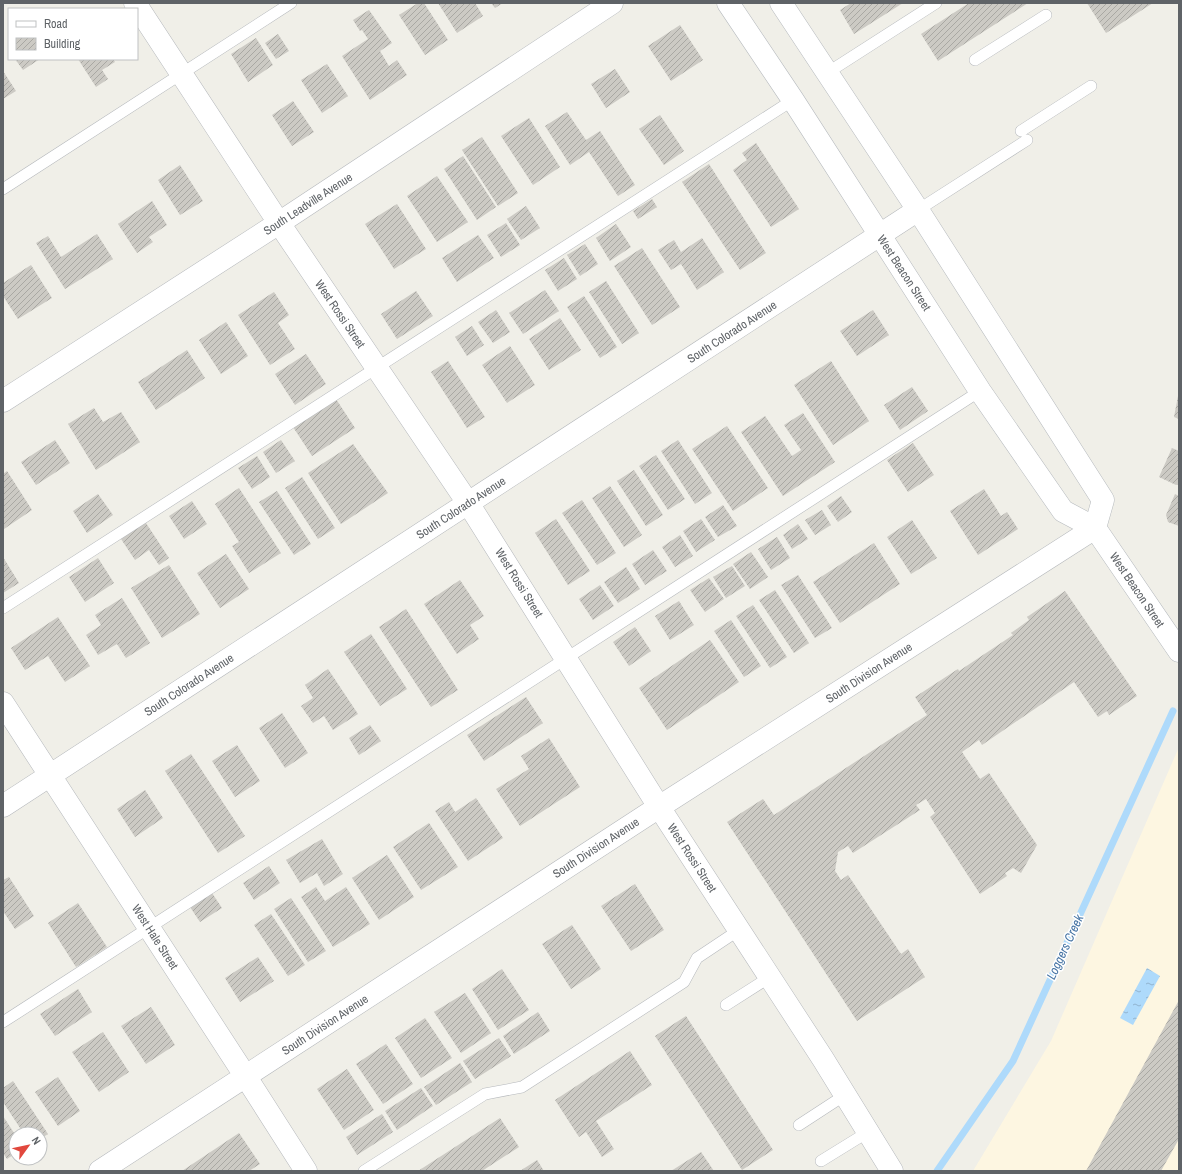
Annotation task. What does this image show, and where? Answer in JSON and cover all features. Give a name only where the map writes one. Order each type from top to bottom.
[{"type":"street","name":"West Rossi Street","points":[[135,3],[279,223],[468,503],[659,807],[770,977],[892,1171]]},
{"type":"street","name":"South Leadville Avenue","points":[[3,401],[279,223],[612,3]]},
{"type":"street","name":"West Beacon Street","points":[[728,3],[793,100],[980,391],[1063,511],[1095,528],[1179,651]]},
{"type":"street","points":[[781,3],[918,210],[1103,500],[1095,528]]},
{"type":"street","name":"South Colorado Avenue","points":[[3,806],[918,210]]},
{"type":"street","name":"South Division Avenue","points":[[100,1171],[659,807],[1095,528]]},
{"type":"street","name":"West Hale Street","points":[[3,703],[306,1171]]},
{"type":"lane","points":[[3,189],[291,3]]},
{"type":"lane","points":[[827,73],[936,3]]},
{"type":"lane","points":[[975,60],[1046,15]]},
{"type":"lane","points":[[918,210],[1024,136],[1091,86]]},
{"type":"lane","points":[[3,608],[793,100]]},
{"type":"lane","points":[[3,1022],[980,391]]},
{"type":"lane","points":[[364,1171],[485,1094],[522,1087],[684,982],[697,958],[739,930]]},
{"type":"lane","points":[[726,1005],[770,977]]},
{"type":"lane","points":[[798,1124],[845,1095]]},
{"type":"lane","points":[[821,1161],[868,1132]]},
{"type":"shaded area","points":[[1179,747],[1179,1171],[973,1171],[1051,1041]]},
{"type":"water","points":[[1147,968],[1160,976],[1133,1025],[1120,1018]]},
{"type":"building","points":[[418,3],[424,3],[448,40],[425,55],[399,15]]},
{"type":"building","points":[[438,3],[475,3],[483,16],[457,33]]},
{"type":"building","points":[[491,3],[503,3],[495,8]]},
{"type":"building","points":[[851,3],[903,3],[854,34],[840,10]]},
{"type":"building","points":[[969,3],[1028,3],[938,61],[921,34]]},
{"type":"building","points":[[1087,3],[1153,3],[1106,33]]},
{"type":"building","points":[[369,10],[392,43],[380,51],[389,66],[397,60],[407,75],[370,100],[342,56],[368,39],[362,30],[360,31],[353,20]]},
{"type":"building","points":[[680,25],[703,60],[671,81],[648,46]]},
{"type":"building","points":[[278,34],[289,51],[276,59],[265,43]]},
{"type":"building","points":[[256,38],[273,65],[248,82],[231,54]]},
{"type":"building","points":[[16,60],[38,60],[23,70]]},
{"type":"building","points":[[79,60],[114,60],[115,62],[102,70],[108,79],[96,87]]},
{"type":"building","points":[[327,64],[348,96],[322,113],[301,80]]},
{"type":"building","points":[[615,69],[630,92],[606,108],[591,84]]},
{"type":"building","points":[[3,71],[16,91],[3,99]]},
{"type":"building","points":[[293,101],[314,132],[292,146],[272,115]]},
{"type":"building","points":[[567,112],[586,140],[600,131],[635,185],[618,196],[589,152],[570,165],[545,126]]},
{"type":"building","points":[[660,115],[684,151],[664,165],[639,129]]},
{"type":"building","points":[[529,118],[560,167],[533,185],[501,136]]},
{"type":"building","points":[[482,137],[518,193],[498,206],[462,150]]},
{"type":"building","points":[[756,143],[799,209],[771,227],[733,170],[747,160],[742,153]]},
{"type":"building","points":[[463,156],[496,207],[477,220],[444,169]]},
{"type":"building","points":[[709,164],[766,253],[740,270],[682,182]]},
{"type":"building","points":[[180,165],[203,201],[180,215],[158,180]]},
{"type":"building","points":[[437,176],[468,222],[437,242],[407,196]]},
{"type":"building","points":[[652,199],[657,207],[638,219],[633,211]]},
{"type":"building","points":[[152,201],[167,225],[149,237],[153,242],[137,253],[118,224]]},
{"type":"building","points":[[397,204],[426,249],[394,269],[365,224]]},
{"type":"building","points":[[526,206],[540,228],[521,240],[507,219]]},
{"type":"building","points":[[506,223],[520,245],[501,257],[487,235]]},
{"type":"building","points":[[616,224],[631,247],[610,261],[596,238]]},
{"type":"building","points":[[97,234],[113,259],[65,289],[36,243],[48,236],[61,257]]},
{"type":"building","points":[[478,235],[494,258],[457,282],[442,258]]},
{"type":"building","points":[[702,238],[724,272],[697,290],[681,264],[671,270],[658,250],[674,240],[681,252]]},
{"type":"building","points":[[585,244],[598,264],[580,276],[567,255]]},
{"type":"building","points":[[642,248],[680,307],[652,325],[614,266]]},
{"type":"building","points":[[564,258],[577,279],[558,291],[545,270]]},
{"type":"building","points":[[31,265],[52,298],[18,319],[3,296],[3,283]]},
{"type":"building","points":[[606,281],[639,333],[622,344],[589,292]]},
{"type":"building","points":[[545,290],[559,311],[523,334],[509,313]]},
{"type":"building","points":[[416,291],[433,316],[397,339],[381,314]]},
{"type":"building","points":[[274,292],[289,315],[278,323],[295,349],[270,365],[238,315]]},
{"type":"building","points":[[584,296],[617,347],[600,358],[567,307]]},
{"type":"building","points":[[496,310],[510,332],[493,343],[478,322]]},
{"type":"building","points":[[873,310],[889,335],[857,356],[840,331]]},
{"type":"building","points":[[560,318],[581,350],[549,370],[529,339]]},
{"type":"building","points":[[226,322],[248,356],[221,374],[199,340]]},
{"type":"building","points":[[472,326],[484,345],[467,356],[455,337]]},
{"type":"building","points":[[510,346],[535,385],[507,403],[482,365]]},
{"type":"building","points":[[187,350],[205,378],[156,410],[138,382]]},
{"type":"building","points":[[306,354],[326,384],[295,405],[275,374]]},
{"type":"building","points":[[448,361],[485,417],[467,428],[431,372]]},
{"type":"building","points":[[831,361],[869,421],[833,445],[794,385]]},
{"type":"building","points":[[912,387],[928,411],[900,430],[884,405]]},
{"type":"building","points":[[1179,396],[1179,419],[1174,417]]},
{"type":"building","points":[[336,399],[355,428],[312,456],[293,427]]},
{"type":"building","points":[[94,408],[103,422],[121,412],[140,442],[96,470],[68,424]]},
{"type":"building","points":[[803,413],[835,462],[783,496],[741,432],[765,416],[792,456],[801,450],[784,425]]},
{"type":"building","points":[[727,426],[768,488],[733,511],[692,449]]},
{"type":"building","points":[[55,440],[70,463],[36,485],[21,462]]},
{"type":"building","points":[[281,440],[295,461],[276,473],[263,452]]},
{"type":"building","points":[[678,440],[712,493],[695,504],[661,451]]},
{"type":"building","points":[[913,443],[934,475],[908,492],[887,460]]},
{"type":"building","points":[[353,444],[388,493],[341,524],[308,473]]},
{"type":"building","points":[[1172,448],[1179,451],[1179,484],[1176,485],[1159,477]]},
{"type":"building","points":[[656,455],[685,499],[668,510],[639,466]]},
{"type":"building","points":[[257,456],[270,477],[252,489],[238,468]]},
{"type":"building","points":[[634,470],[663,515],[646,526],[617,481]]},
{"type":"building","points":[[7,471],[32,510],[4,529],[3,474]]},
{"type":"building","points":[[302,477],[335,528],[318,539],[285,488]]},
{"type":"building","points":[[610,486],[642,535],[624,547],[592,498]]},
{"type":"building","points":[[239,488],[281,553],[249,573],[232,546],[239,542],[215,504]]},
{"type":"building","points":[[984,489],[1001,516],[1007,512],[1018,529],[978,555],[950,511]]},
{"type":"building","points":[[277,491],[311,544],[294,555],[259,502]]},
{"type":"building","points":[[98,494],[113,515],[87,533],[73,511]]},
{"type":"building","points":[[1175,494],[1179,496],[1179,526],[1168,522],[1166,515]]},
{"type":"building","points":[[841,496],[852,512],[838,522],[827,506]]},
{"type":"building","points":[[582,500],[616,553],[597,565],[562,513]]},
{"type":"building","points":[[192,501],[207,524],[184,539],[169,516]]},
{"type":"building","points":[[723,505],[737,526],[718,537],[705,517]]},
{"type":"building","points":[[822,510],[831,525],[815,535],[805,520]]},
{"type":"building","points":[[556,519],[590,571],[568,585],[535,533]]},
{"type":"building","points":[[701,519],[715,540],[696,552],[683,531]]},
{"type":"building","points":[[144,520],[169,558],[159,565],[149,550],[135,560],[119,536]]},
{"type":"building","points":[[912,520],[937,558],[911,574],[887,537]]},
{"type":"building","points":[[798,524],[808,539],[792,549],[783,535]]},
{"type":"building","points":[[680,535],[693,556],[675,567],[662,547]]},
{"type":"building","points":[[777,537],[790,558],[771,570],[758,549]]},
{"type":"building","points":[[874,543],[900,584],[840,623],[813,582]]},
{"type":"building","points":[[653,550],[667,571],[645,585],[632,564]]},
{"type":"building","points":[[751,552],[768,577],[750,589],[733,564]]},
{"type":"building","points":[[226,554],[249,589],[220,608],[197,573]]},
{"type":"building","points":[[3,557],[19,583],[3,593]]},
{"type":"building","points":[[98,558],[114,583],[85,602],[69,577]]},
{"type":"building","points":[[169,565],[200,614],[162,638],[131,588]]},
{"type":"building","points":[[732,566],[745,586],[726,598],[713,577]]},
{"type":"building","points":[[626,567],[640,589],[618,603],[604,582]]},
{"type":"building","points":[[798,575],[832,628],[815,638],[781,585]]},
{"type":"building","points":[[709,578],[724,599],[705,612],[690,590]]},
{"type":"building","points":[[460,580],[484,616],[470,625],[479,639],[457,654],[424,604]]},
{"type":"building","points":[[600,585],[614,606],[593,620],[579,599]]},
{"type":"building","points":[[775,590],[809,643],[794,653],[759,600]]},
{"type":"building","points":[[1065,591],[1137,696],[1109,715],[1107,711],[1098,717],[1074,682],[982,745],[979,740],[962,752],[980,779],[989,773],[1037,845],[1021,873],[1013,868],[1005,873],[1007,876],[980,894],[930,817],[935,813],[926,799],[916,805],[920,810],[853,853],[848,846],[838,852],[835,871],[841,880],[848,875],[901,954],[908,949],[925,977],[857,1021],[727,822],[763,799],[774,815],[927,715],[915,697],[958,669],[959,671],[1013,635],[1011,633],[1029,620],[1027,617]]},
{"type":"building","points":[[122,598],[150,643],[126,658],[117,644],[98,655],[86,635],[101,625],[95,615]]},
{"type":"building","points":[[679,601],[694,625],[670,640],[655,616]]},
{"type":"building","points":[[753,605],[787,657],[770,668],[736,616]]},
{"type":"building","points":[[406,609],[458,690],[431,707],[379,627]]},
{"type":"building","points":[[58,617],[90,666],[65,682],[48,656],[25,670],[11,648]]},
{"type":"building","points":[[731,620],[761,666],[744,677],[714,631]]},
{"type":"building","points":[[635,627],[651,651],[629,666],[613,642]]},
{"type":"building","points":[[371,634],[407,689],[380,706],[344,652]]},
{"type":"building","points":[[710,640],[739,682],[667,730],[639,688]]},
{"type":"building","points":[[328,669],[358,714],[333,730],[324,716],[313,723],[301,706],[313,698],[305,685]]},
{"type":"building","points":[[526,697],[543,723],[484,761],[467,735]]},
{"type":"building","points":[[282,713],[308,753],[285,768],[259,728]]},
{"type":"building","points":[[370,725],[381,741],[359,755],[349,738]]},
{"type":"building","points":[[549,738],[580,787],[520,826],[496,789],[529,769],[521,756]]},
{"type":"building","points":[[237,745],[260,781],[235,797],[212,761]]},
{"type":"building","points":[[191,754],[245,836],[218,853],[165,771]]},
{"type":"building","points":[[145,790],[163,818],[135,837],[117,809]]},
{"type":"building","points":[[476,798],[503,838],[468,861],[435,811],[449,802],[455,812]]},
{"type":"building","points":[[429,823],[458,867],[421,890],[393,847]]},
{"type":"building","points":[[322,839],[343,874],[324,886],[317,873],[300,883],[286,860]]},
{"type":"building","points":[[387,855],[414,897],[379,920],[352,878]]},
{"type":"building","points":[[269,866],[280,883],[254,900],[243,883]]},
{"type":"building","points":[[9,877],[34,916],[15,929],[3,911],[3,880]]},
{"type":"building","points":[[635,884],[664,930],[631,951],[601,906]]},
{"type":"building","points":[[316,887],[325,901],[346,887],[370,924],[333,947],[301,897]]},
{"type":"building","points":[[212,893],[222,908],[200,922],[190,907]]},
{"type":"building","points":[[291,898],[326,951],[308,962],[274,909]]},
{"type":"building","points":[[78,903],[107,947],[76,967],[48,923]]},
{"type":"building","points":[[271,914],[305,965],[288,976],[254,925]]},
{"type":"building","points":[[572,925],[601,969],[571,989],[542,944]]},
{"type":"building","points":[[258,957],[274,981],[240,1002],[225,978]]},
{"type":"building","points":[[502,969],[529,1010],[498,1030],[472,989]]},
{"type":"building","points":[[78,989],[92,1012],[55,1036],[40,1014]]},
{"type":"building","points":[[465,993],[491,1033],[461,1053],[434,1012]]},
{"type":"building","points":[[1179,1000],[1179,1139],[1161,1171],[1086,1171]]},
{"type":"building","points":[[151,1007],[175,1045],[146,1064],[121,1026]]},
{"type":"building","points":[[538,1012],[550,1031],[514,1054],[503,1036]]},
{"type":"building","points":[[686,1016],[773,1150],[742,1170],[655,1036]]},
{"type":"building","points":[[425,1018],[452,1058],[421,1078],[395,1038]]},
{"type":"building","points":[[103,1032],[129,1072],[99,1092],[72,1052]]},
{"type":"building","points":[[499,1038],[511,1056],[475,1079],[463,1061]]},
{"type":"building","points":[[386,1044],[413,1084],[383,1104],[356,1064]]},
{"type":"building","points":[[630,1051],[652,1085],[596,1121],[614,1149],[602,1157],[586,1132],[579,1137],[555,1100]]},
{"type":"building","points":[[460,1063],[472,1082],[436,1105],[424,1087]]},
{"type":"building","points":[[347,1069],[374,1110],[344,1130],[317,1089]]},
{"type":"building","points":[[58,1077],[80,1111],[58,1126],[35,1092]]},
{"type":"building","points":[[13,1081],[43,1126],[19,1126],[3,1102],[3,1088]]},
{"type":"building","points":[[421,1088],[433,1106],[397,1130],[385,1111]]},
{"type":"building","points":[[382,1114],[393,1132],[357,1155],[346,1137]]},
{"type":"building","points":[[3,1116],[10,1126],[8,1126],[8,1158],[3,1153]]},
{"type":"building","points":[[500,1118],[519,1147],[482,1171],[418,1171]]},
{"type":"building","points":[[239,1133],[260,1164],[249,1171],[182,1171]]},
{"type":"building","points":[[701,1152],[714,1171],[671,1171]]},
{"type":"building","points":[[537,1160],[544,1171],[520,1171]]},
{"type":"waterway","name":"Loggers Creek","points":[[937,1171],[1013,1061],[1173,711]]}]
